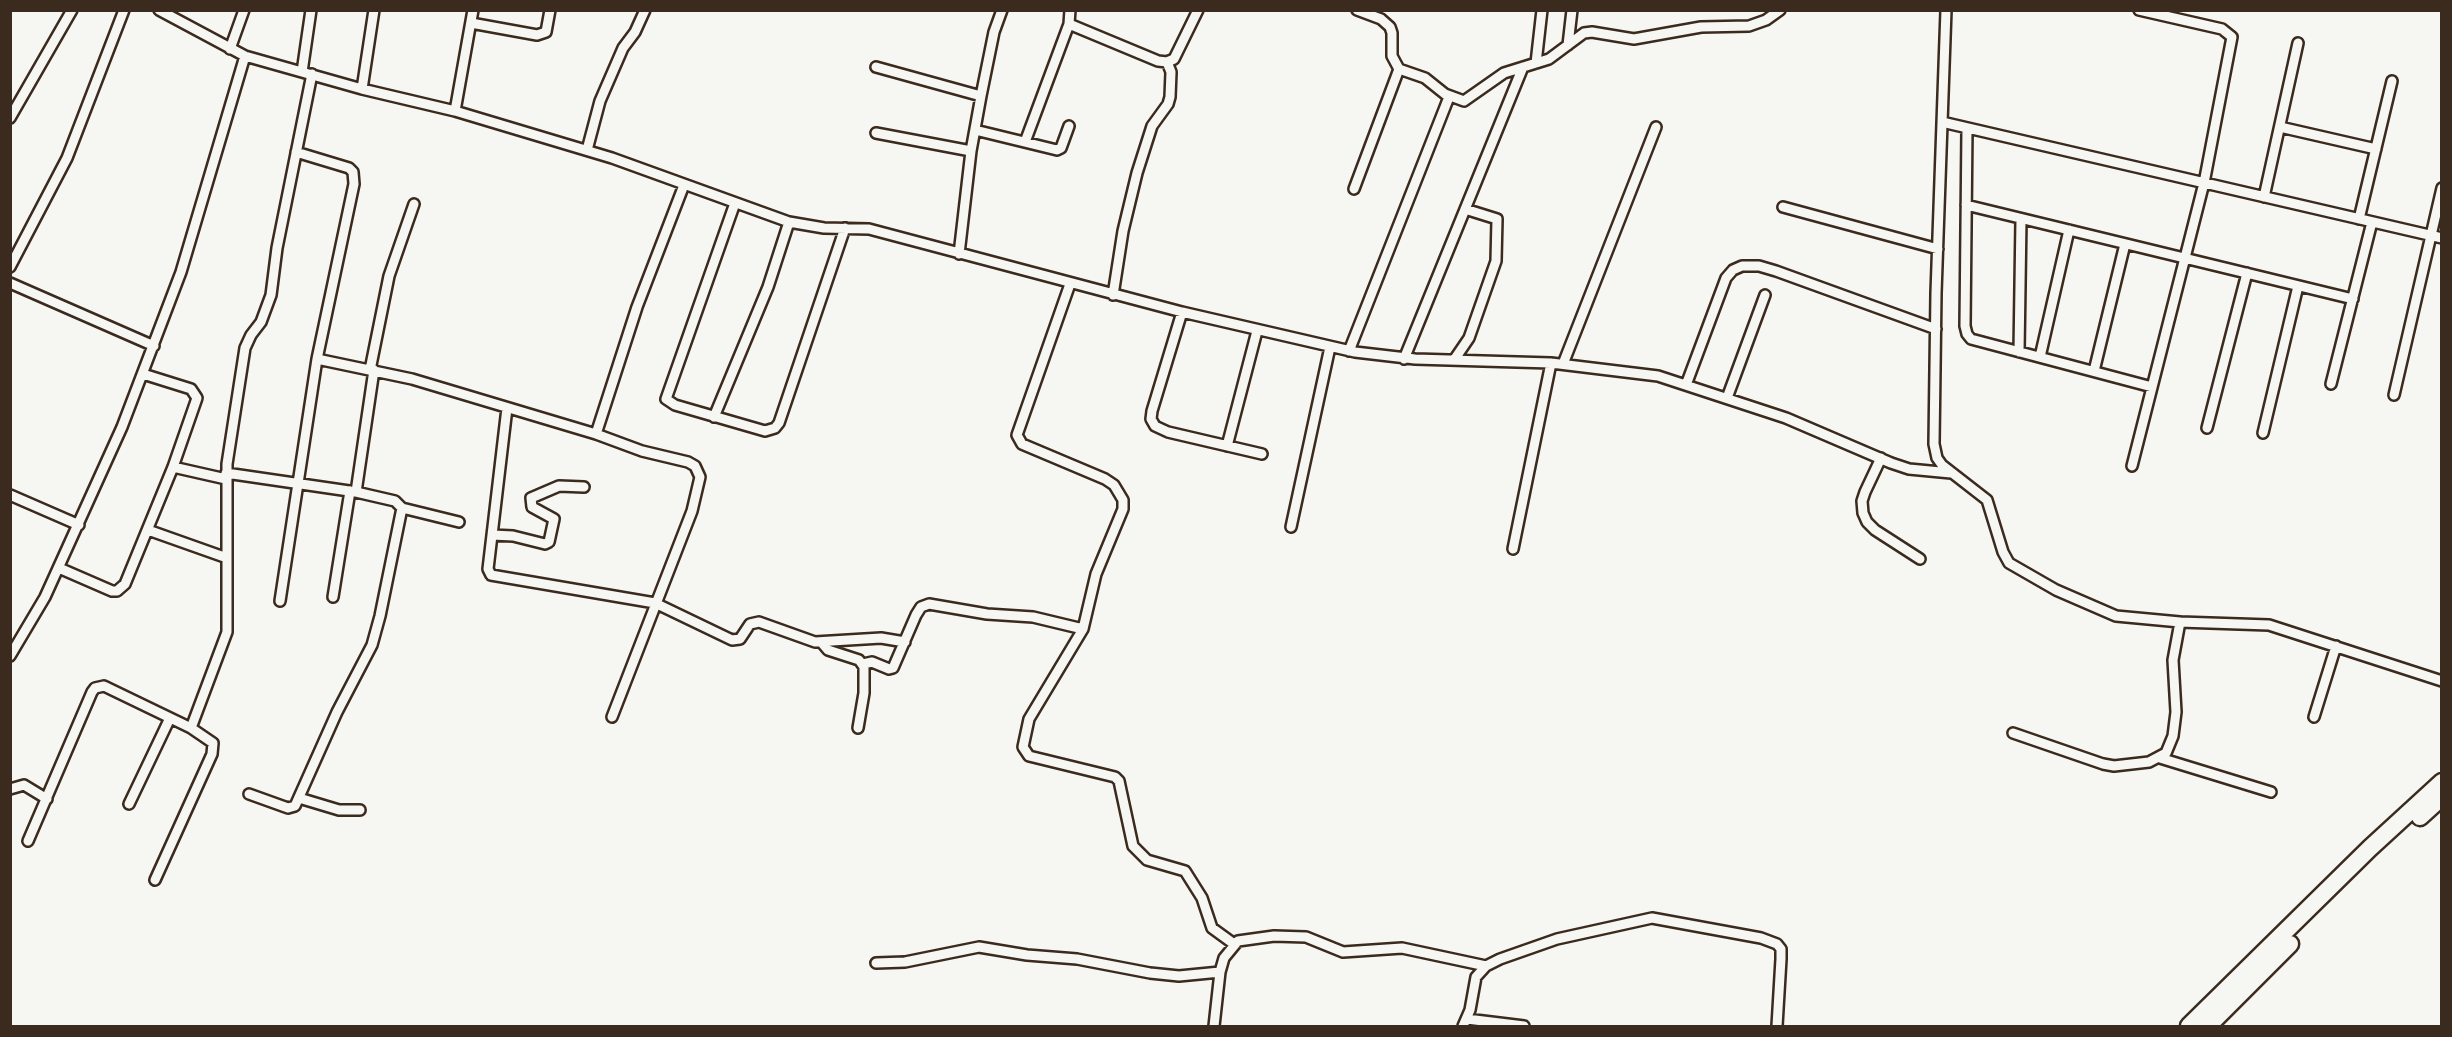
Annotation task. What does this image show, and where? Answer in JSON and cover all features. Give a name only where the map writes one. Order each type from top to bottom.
[{"type":"highway","points":[[2189,1026],[2370,848],[2442,782]]},
{"type":"highway","points":[[2208,1026],[2377,856],[2442,797]]},
{"type":"street","points":[[10,118],[72,10]]},
{"type":"street","points":[[10,267],[67,158],[124,10]]},
{"type":"street","points":[[159,10],[245,56],[362,89],[455,111],[587,150],[789,222],[824,228],[870,229],[1113,295],[1349,351],[1404,358],[1551,363],[1627,371],[1686,385],[1786,418],[1909,469],[1951,473]]},
{"type":"street","points":[[230,49],[244,10]]},
{"type":"street","points":[[191,728],[227,632],[226,476],[245,348],[268,305],[296,152],[307,73],[311,10]]},
{"type":"street","points":[[362,89],[374,10]]},
{"type":"street","points":[[455,111],[473,10]]},
{"type":"street","points":[[471,23],[537,35],[546,32],[550,10]]},
{"type":"street","points":[[587,150],[600,101],[623,48],[635,32],[645,10]]},
{"type":"street","points":[[959,254],[975,130],[994,32],[1002,10]]},
{"type":"street","points":[[1026,142],[1069,24],[1070,10]]},
{"type":"street","points":[[1069,24],[1158,61],[1167,62],[1174,59],[1198,10]]},
{"type":"street","points":[[1357,10],[1381,19],[1390,27],[1392,56],[1399,69],[1425,78],[1449,97],[1460,101],[1468,100],[1504,73],[1549,59],[1584,33],[1592,32],[1634,39],[1701,27],[1749,26],[1780,10]]},
{"type":"street","points":[[1536,63],[1542,10]]},
{"type":"street","points":[[1568,45],[1572,10]]},
{"type":"street","points":[[1946,10],[1934,444],[1938,458],[1951,473],[1987,500],[1991,507],[1993,523],[2002,552],[2012,566],[2099,610],[2136,619],[2269,625],[2442,681]]},
{"type":"street","points":[[2133,466],[2204,183],[2232,37],[2222,29],[2175,15],[2139,10]]},
{"type":"street","points":[[2265,197],[2298,43]]},
{"type":"street","points":[[10,656],[35,616],[79,525],[113,449],[154,346],[181,272],[245,56]]},
{"type":"street","points":[[1113,295],[1123,231],[1137,173],[1152,126],[1168,104],[1170,97],[1171,72],[1167,62]]},
{"type":"street","points":[[876,67],[981,96]]},
{"type":"street","points":[[1404,358],[1523,67]]},
{"type":"street","points":[[1354,189],[1399,69]]},
{"type":"street","points":[[2359,219],[2392,81]]},
{"type":"street","points":[[1349,351],[1449,97]]},
{"type":"street","points":[[1942,122],[2442,238]]},
{"type":"street","points":[[975,130],[1057,150],[1061,148],[1069,126]]},
{"type":"street","points":[[1563,364],[1656,127]]},
{"type":"street","points":[[2280,127],[2376,148]]},
{"type":"street","points":[[1967,128],[1965,326],[1967,334],[1971,339],[2152,387]]},
{"type":"street","points":[[876,133],[972,151]]},
{"type":"street","points":[[280,601],[317,359],[354,177],[349,168],[296,152]]},
{"type":"street","points":[[596,435],[637,307],[684,185]]},
{"type":"street","points":[[2394,395],[2442,188]]},
{"type":"street","points":[[735,202],[666,399],[675,405],[765,431],[775,428],[779,423],[845,228]]},
{"type":"street","points":[[333,597],[389,276],[414,204]]},
{"type":"street","points":[[1966,206],[2353,299]]},
{"type":"street","points":[[1783,207],[1938,249]]},
{"type":"street","points":[[1454,360],[1469,338],[1496,261],[1497,219],[1465,209]]},
{"type":"street","points":[[2019,352],[2021,219]]},
{"type":"street","points":[[714,417],[768,287],[789,222]]},
{"type":"street","points":[[2331,384],[2372,222]]},
{"type":"street","points":[[2040,357],[2069,230]]},
{"type":"street","points":[[2094,371],[2125,244]]},
{"type":"street","points":[[1686,385],[1726,278],[1733,270],[1742,266],[1759,266],[1776,271],[1936,329]]},
{"type":"street","points":[[2207,428],[2247,273]]},
{"type":"street","points":[[10,283],[154,346]]},
{"type":"street","points":[[1070,284],[1017,435],[1022,444],[1105,479],[1114,486],[1123,500],[1123,509],[1096,574],[1083,629],[1028,722],[1023,747],[1029,756],[1115,777],[1119,782],[1133,846],[1147,860],[1179,868],[1190,875],[1205,905],[1212,928],[1234,944]]},
{"type":"street","points":[[2264,433],[2298,286]]},
{"type":"street","points":[[1727,398],[1765,295]]},
{"type":"street","points":[[1182,312],[1151,419],[1155,426],[1168,432],[1262,454]]},
{"type":"street","points":[[1227,446],[1257,331]]},
{"type":"street","points":[[1291,526],[1330,347]]},
{"type":"street","points":[[317,359],[412,379],[642,451],[688,462],[699,471],[699,485],[692,511],[612,717]]},
{"type":"street","points":[[1513,549],[1551,363]]},
{"type":"street","points":[[59,568],[117,591],[125,584],[173,467],[197,398],[191,389],[143,374]]},
{"type":"street","points":[[507,408],[488,569],[491,575],[655,603],[732,640],[740,639],[750,624],[759,622],[822,643],[880,638],[905,642]]},
{"type":"street","points":[[1881,458],[1862,501],[1863,513],[1867,522],[1875,530],[1920,559]]},
{"type":"street","points":[[173,467],[226,476],[297,482],[353,492],[395,501],[402,508],[459,522]]},
{"type":"street","points":[[492,535],[513,536],[545,544],[549,542],[554,519],[532,507],[531,498],[564,485],[584,487]]},
{"type":"street","points":[[10,495],[79,525]]},
{"type":"street","points":[[249,794],[292,808],[299,798],[337,712],[372,645],[402,508]]},
{"type":"street","points":[[148,530],[227,558]]},
{"type":"street","points":[[863,664],[872,662],[889,669],[893,668],[916,615],[921,607],[929,604],[939,604],[987,615],[1033,617],[1083,629]]},
{"type":"street","points":[[2160,758],[2171,747],[2173,736],[2176,712],[2172,660],[2180,622]]},
{"type":"street","points":[[822,643],[828,650],[853,657],[863,664],[866,674],[858,728]]},
{"type":"street","points":[[2313,717],[2336,646]]},
{"type":"street","points":[[28,841],[95,687],[109,687],[211,740],[213,749],[154,880]]},
{"type":"street","points":[[129,804],[170,718]]},
{"type":"street","points":[[2013,733],[2103,764],[2124,766],[2160,758],[2271,792]]},
{"type":"street","points":[[10,789],[24,785],[47,799]]},
{"type":"street","points":[[299,798],[339,810],[360,810]]},
{"type":"street","points":[[1524,1026],[1465,1023],[1476,977],[1486,966],[1557,939],[1645,919],[1672,921],[1761,938],[1777,944],[1781,949],[1777,1026]]},
{"type":"street","points":[[1214,1026],[1220,972],[1224,958],[1234,944],[1245,938],[1298,936],[1314,939],[1338,951],[1402,948],[1486,966]]},
{"type":"street","points":[[876,963],[904,962],[980,947],[1027,955],[1077,959],[1150,973],[1179,976],[1220,972]]}]
